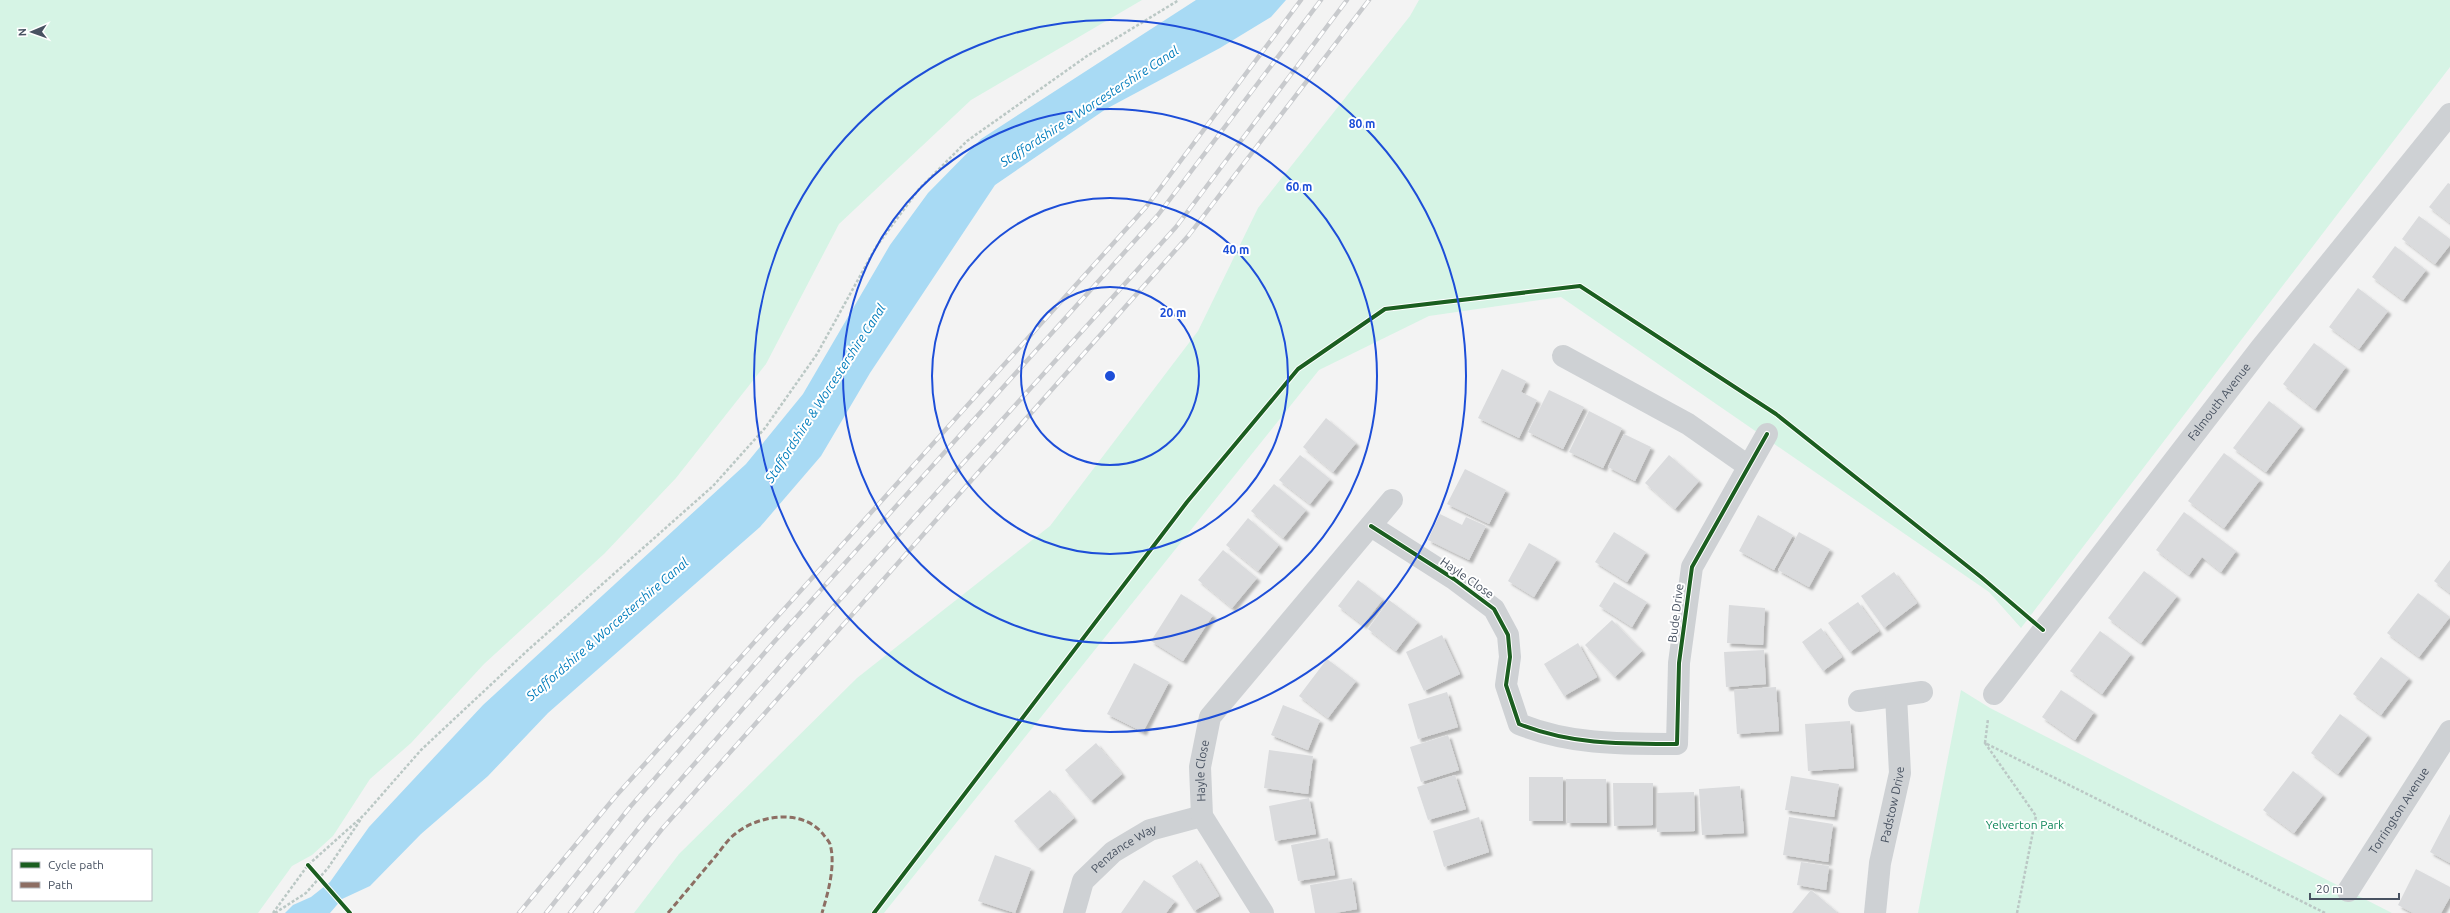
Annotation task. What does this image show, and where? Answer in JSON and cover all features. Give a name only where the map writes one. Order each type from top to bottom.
[{"type":"street","name":"Falmouth Avenue","points":[[1994,694],[2260,349],[2450,114]]},
{"type":"street","points":[[1563,356],[1688,424],[1748,466]]},
{"type":"street","name":"Bude Drive","points":[[1608,744],[1677,744],[1679,663],[1692,567],[1767,434]]},
{"type":"street","name":"Hayle Close","points":[[1263,913],[1202,816],[1200,766],[1210,717],[1392,500]]},
{"type":"street","name":"Hayle Close","points":[[1371,526],[1454,579],[1494,609],[1508,635],[1510,657],[1506,685],[1520,724],[1546,735],[1608,744]]},
{"type":"street","points":[[1859,701],[1922,692]]},
{"type":"street","name":"Padstow Drive","points":[[1876,913],[1880,863],[1900,773],[1896,696]]},
{"type":"street","name":"Torrington Avenue","points":[[2348,891],[2450,731]]},
{"type":"street","name":"Penzance Way","points":[[1074,913],[1083,881],[1114,852],[1150,830],[1202,816]]},
{"type":"path","points":[[274,913],[308,865],[364,815],[421,750],[528,650],[713,486],[766,428],[817,354],[876,247],[919,189],[967,141],[1087,56],[1179,0]]},
{"type":"path","points":[[2017,913],[2036,816],[1984,743],[2325,913]]},
{"type":"path","points":[[274,913],[306,893],[328,868],[364,815]]},
{"type":"path","points":[[308,865],[324,883]]},
{"type":"green space","points":[[0,0],[1142,0],[971,100],[839,224],[766,364],[676,478],[605,553],[484,664],[411,743],[370,779],[333,836],[312,855],[292,866],[258,913],[0,913]]},
{"type":"green space","points":[[1419,0],[2450,0],[2450,67],[2021,628],[1989,592],[1561,297],[1429,316],[1319,370],[884,913],[634,913],[679,854],[857,678],[1050,526],[1198,331],[1258,208],[1410,16]]},
{"type":"green space","name":"Yelverton Park","points":[[1961,690],[1990,708],[2392,913],[1918,913]]},
{"type":"water","name":"Staffordshire & Worcestershire Canal","points":[[1196,0],[1286,0],[1271,17],[1220,48],[1106,109],[995,185],[870,373],[821,456],[760,527],[548,713],[488,776],[421,834],[370,886],[342,899],[330,913],[285,913],[293,905],[311,897],[330,882],[369,827],[483,705],[746,464],[803,394],[890,245],[928,193],[981,139]]},
{"type":"building","points":[[2448,183],[2450,184],[2450,223],[2429,207]]},
{"type":"building","points":[[2419,216],[2450,239],[2450,245],[2435,264],[2402,239]]},
{"type":"building","points":[[2395,246],[2426,270],[2403,300],[2372,277]]},
{"type":"building","points":[[2358,288],[2388,311],[2359,349],[2329,327]]},
{"type":"building","points":[[2314,343],[2346,367],[2315,409],[2283,384]]},
{"type":"building","points":[[1502,369],[1526,381],[1521,392],[1537,400],[1519,438],[1478,418]]},
{"type":"building","points":[[1549,390],[1584,407],[1563,449],[1528,432]]},
{"type":"building","points":[[2269,401],[2301,426],[2266,472],[2233,448]]},
{"type":"building","points":[[1589,411],[1622,428],[1603,468],[1569,452]]},
{"type":"building","points":[[1326,418],[1356,443],[1333,472],[1303,447]]},
{"type":"building","points":[[1624,434],[1651,447],[1635,481],[1608,467]]},
{"type":"building","points":[[2224,453],[2260,480],[2224,528],[2188,501]]},
{"type":"building","points":[[1300,455],[1330,479],[1310,504],[1279,480]]},
{"type":"building","points":[[1669,455],[1699,481],[1675,509],[1645,483]]},
{"type":"building","points":[[1465,469],[1506,490],[1489,524],[1447,504]]},
{"type":"building","points":[[1274,484],[1306,510],[1283,538],[1251,511]]},
{"type":"building","points":[[2184,512],[2236,551],[2221,572],[2202,557],[2189,575],[2156,550]]},
{"type":"building","points":[[1440,514],[1462,525],[1466,517],[1486,526],[1469,560],[1428,540]]},
{"type":"building","points":[[1758,515],[1793,535],[1774,570],[1739,551]]},
{"type":"building","points":[[1248,518],[1279,545],[1258,571],[1226,545]]},
{"type":"building","points":[[1614,532],[1646,552],[1627,582],[1595,562]]},
{"type":"building","points":[[1799,532],[1830,549],[1809,587],[1778,570]]},
{"type":"building","points":[[1529,543],[1557,559],[1534,597],[1508,581]]},
{"type":"building","points":[[1223,550],[1257,578],[1232,608],[1198,580]]},
{"type":"building","points":[[2450,560],[2450,593],[2434,581]]},
{"type":"building","points":[[2144,571],[2177,596],[2141,643],[2108,618]]},
{"type":"building","points":[[1894,572],[1917,603],[1884,628],[1861,596]]},
{"type":"building","points":[[1358,580],[1383,599],[1363,625],[1338,606]]},
{"type":"building","points":[[1614,582],[1647,602],[1632,627],[1599,606]]},
{"type":"building","points":[[2418,593],[2450,617],[2419,657],[2387,633]]},
{"type":"building","points":[[1181,594],[1213,615],[1183,661],[1151,641]]},
{"type":"building","points":[[1389,600],[1418,622],[1396,651],[1368,629]]},
{"type":"building","points":[[1858,602],[1879,631],[1850,652],[1828,623]]},
{"type":"building","points":[[1729,605],[1765,608],[1763,645],[1727,643]]},
{"type":"building","points":[[1612,620],[1642,651],[1615,677],[1585,645]]},
{"type":"building","points":[[1821,628],[1842,657],[1823,671],[1802,642]]},
{"type":"building","points":[[2100,631],[2131,654],[2102,694],[2070,671]]},
{"type":"building","points":[[1442,635],[1460,674],[1424,691],[1406,652]]},
{"type":"building","points":[[1578,643],[1597,677],[1564,696],[1544,664]]},
{"type":"building","points":[[1764,650],[1766,684],[1726,687],[1724,652]]},
{"type":"building","points":[[2381,657],[2409,678],[2381,715],[2353,694]]},
{"type":"building","points":[[1327,659],[1356,681],[1328,718],[1299,696]]},
{"type":"building","points":[[1134,663],[1169,682],[1143,732],[1107,714]]},
{"type":"building","points":[[1776,687],[1779,731],[1737,734],[1734,690]]},
{"type":"building","points":[[2061,690],[2094,712],[2075,740],[2042,717]]},
{"type":"building","points":[[1447,692],[1458,727],[1418,739],[1408,704]]},
{"type":"building","points":[[1283,705],[1320,720],[1308,750],[1271,735]]},
{"type":"building","points":[[2340,714],[2368,735],[2338,774],[2311,753]]},
{"type":"building","points":[[1850,721],[1854,768],[1808,771],[1805,724]]},
{"type":"building","points":[[1448,735],[1459,770],[1421,782],[1410,747]]},
{"type":"building","points":[[1096,743],[1122,774],[1091,801],[1065,770]]},
{"type":"building","points":[[1269,750],[1313,756],[1308,794],[1264,788]]},
{"type":"building","points":[[2293,771],[2323,795],[2294,833],[2263,810]]},
{"type":"building","points":[[1455,775],[1466,809],[1428,820],[1417,787]]},
{"type":"building","points":[[1791,776],[1839,784],[1834,817],[1785,810]]},
{"type":"building","points":[[1529,777],[1563,777],[1563,821],[1529,821]]},
{"type":"building","points":[[1566,779],[1606,779],[1607,823],[1567,823]]},
{"type":"building","points":[[1613,783],[1653,783],[1653,825],[1614,826]]},
{"type":"building","points":[[1740,786],[1744,833],[1702,835],[1699,789]]},
{"type":"building","points":[[1050,790],[1074,818],[1038,849],[1014,821]]},
{"type":"building","points":[[1694,792],[1695,831],[1657,832],[1657,793]]},
{"type":"building","points":[[1309,798],[1316,834],[1275,841],[1269,806]]},
{"type":"building","points":[[2450,814],[2450,863],[2430,852]]},
{"type":"building","points":[[1479,817],[1489,852],[1444,867],[1433,831]]},
{"type":"building","points":[[1789,817],[1833,824],[1828,862],[1783,855]]},
{"type":"building","points":[[1328,838],[1335,875],[1298,881],[1291,845]]},
{"type":"building","points":[[995,855],[1031,868],[1015,913],[978,901]]},
{"type":"building","points":[[1197,860],[1219,896],[1194,911],[1172,876]]},
{"type":"building","points":[[1801,862],[1829,866],[1826,890],[1797,885]]},
{"type":"building","points":[[2416,869],[2450,887],[2450,897],[2441,913],[2413,913],[2398,905]]},
{"type":"building","points":[[1352,878],[1357,909],[1335,913],[1315,913],[1310,885]]},
{"type":"building","points":[[1144,880],[1175,901],[1166,913],[1121,913]]},
{"type":"building","points":[[1811,890],[1837,912],[1792,913]]},
{"type":"railway","points":[[519,913],[615,797],[1146,207],[1301,0]]},
{"type":"railway","points":[[546,913],[630,807],[774,642],[1158,215],[1321,0]]},
{"type":"railway","points":[[570,913],[646,819],[790,655],[1176,227],[1347,0]]},
{"type":"railway","points":[[595,913],[662,829],[1189,235],[1369,0]]},
{"type":"marked path","points":[[668,913],[732,836],[745,827],[756,822],[780,817],[804,820],[823,834],[829,843],[832,852],[832,870],[822,913]]},
{"type":"cycle path","points":[[874,913],[1187,502],[1298,369],[1385,309],[1580,286],[1776,414],[1981,577],[2043,630]]},
{"type":"cycle path","points":[[1371,526],[1454,579],[1494,609],[1508,635],[1510,657],[1506,685],[1519,724],[1539,731],[1578,740],[1637,744],[1677,744],[1679,663],[1692,567],[1767,434]]},
{"type":"cycle path","points":[[308,865],[350,913]]}]
